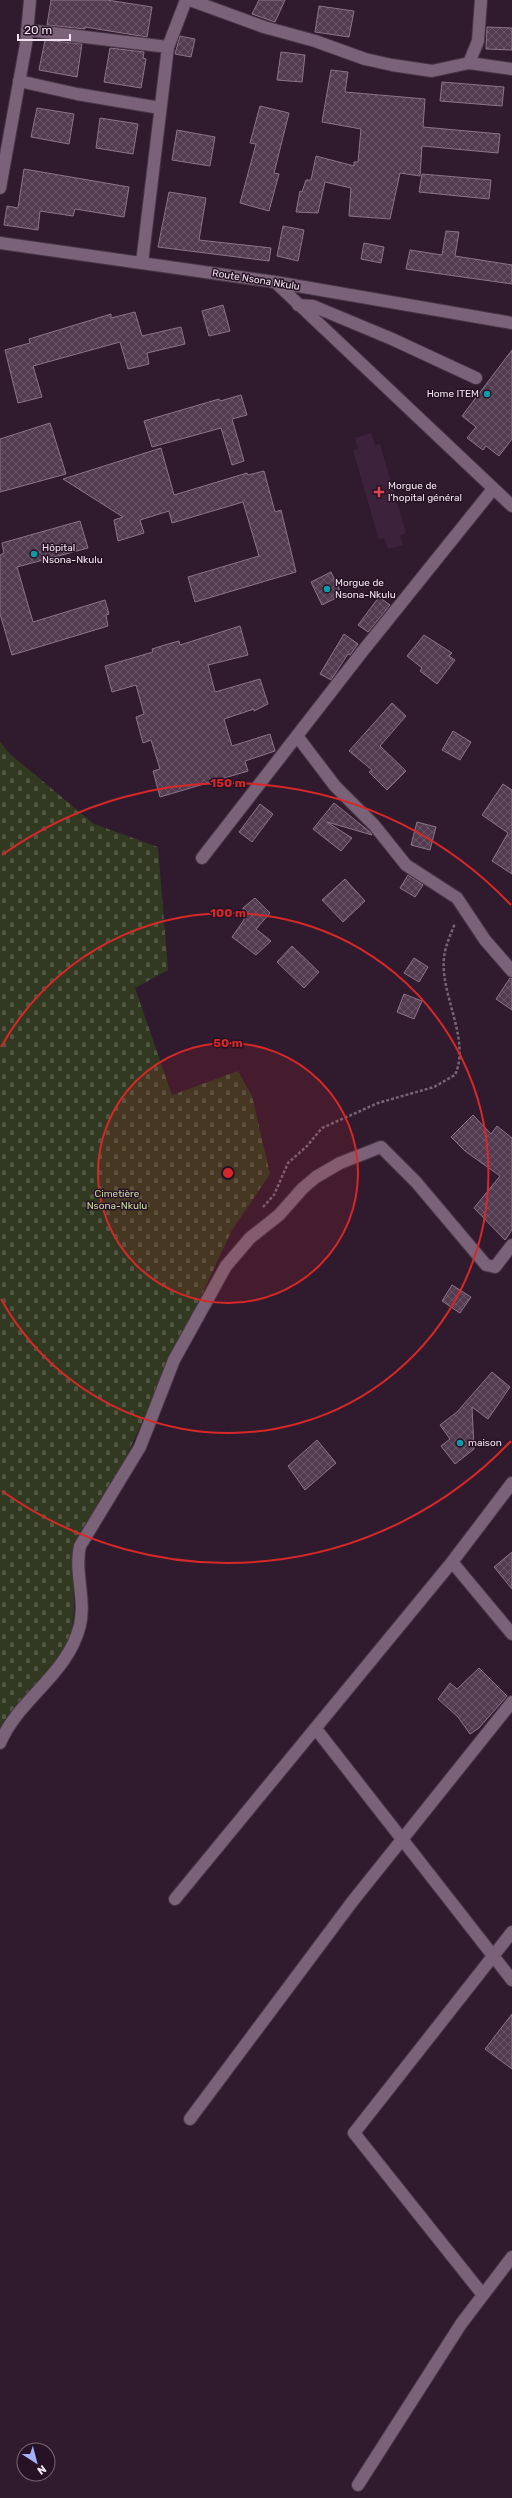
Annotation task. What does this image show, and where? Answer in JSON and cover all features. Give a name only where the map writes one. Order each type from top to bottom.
[{"type":"street","points":[[0,188],[19,81],[30,0]]},
{"type":"street","points":[[142,263],[168,47],[186,0]]},
{"type":"street","points":[[190,0],[264,27],[315,41],[365,59],[432,71],[469,63],[512,69]]},
{"type":"street","points":[[469,63],[478,41],[481,0]]},
{"type":"street","points":[[27,30],[168,47]]},
{"type":"street","points":[[19,81],[77,94],[160,108]]},
{"type":"street","name":"Route Nsona Nkulu","points":[[0,243],[275,282],[512,323]]},
{"type":"street","points":[[275,282],[512,506]]},
{"type":"street","points":[[298,305],[313,306],[392,339],[476,378]]},
{"type":"street","points":[[202,858],[493,489]]},
{"type":"street","points":[[297,736],[336,786],[374,824],[406,865],[457,898],[486,940],[512,971]]},
{"type":"street","points":[[0,1743],[15,1716],[59,1668],[70,1650],[80,1626],[81,1613],[78,1556],[80,1546],[140,1447],[174,1360],[211,1292],[226,1266],[250,1238],[279,1215],[303,1188],[316,1177],[340,1163],[380,1147],[416,1182],[486,1266],[494,1267],[512,1245]]},
{"type":"street","points":[[174,1899],[316,1730],[452,1562],[512,1482]]},
{"type":"street","points":[[452,1562],[512,1634]]},
{"type":"street","points":[[190,2119],[402,1840],[512,1702]]},
{"type":"street","points":[[316,1730],[512,1980]]},
{"type":"street","points":[[483,2295],[354,2133],[512,1932]]},
{"type":"street","points":[[358,2485],[461,2324],[512,2257]]},
{"type":"path","points":[[258,1213],[274,1195],[288,1163],[307,1146],[322,1128],[378,1102],[434,1087],[455,1075],[460,1052],[446,982],[444,958],[457,918],[457,898]]},
{"type":"shaded area","name":"Morgue de l'hopital général","points":[[371,433],[375,445],[380,444],[406,533],[400,535],[403,545],[388,549],[384,538],[379,540],[353,450],[358,449],[355,438]]},
{"type":"green space","name":"Cimetière Nsona-Nkulu","points":[[0,742],[10,754],[94,824],[158,847],[168,970],[135,988],[172,1095],[238,1071],[252,1096],[270,1174],[232,1230],[124,1461],[73,1546],[74,1610],[70,1642],[51,1671],[22,1698],[0,1731]]},
{"type":"building","points":[[51,0],[107,0],[152,7],[147,37],[85,27],[85,29],[47,25]]},
{"type":"building","points":[[259,0],[285,0],[275,22],[252,14]]},
{"type":"building","points":[[319,6],[354,11],[349,37],[315,32]]},
{"type":"building","points":[[487,27],[512,28],[512,50],[486,49]]},
{"type":"building","points":[[180,36],[195,39],[191,57],[175,54]]},
{"type":"building","points":[[45,40],[82,44],[77,77],[39,70]]},
{"type":"building","points":[[110,48],[144,52],[143,58],[146,59],[141,88],[104,82]]},
{"type":"building","points":[[281,52],[305,55],[302,82],[277,80]]},
{"type":"building","points":[[331,70],[348,72],[345,92],[425,99],[423,127],[500,134],[498,153],[422,146],[420,176],[400,173],[390,219],[349,216],[351,188],[325,182],[318,213],[296,212],[300,191],[302,192],[306,180],[311,180],[316,156],[354,166],[354,162],[358,162],[361,129],[322,122]]},
{"type":"building","points":[[442,82],[504,87],[502,106],[440,101]]},
{"type":"building","points":[[260,106],[289,113],[274,173],[279,174],[269,211],[240,203],[256,144],[250,143]]},
{"type":"building","points":[[37,108],[74,114],[69,144],[31,137]]},
{"type":"building","points":[[100,118],[138,124],[133,154],[96,148]]},
{"type":"building","points":[[177,130],[215,137],[210,166],[172,160]]},
{"type":"building","points":[[24,169],[129,187],[124,217],[75,209],[73,216],[40,211],[38,230],[4,225],[7,206],[18,208]]},
{"type":"building","points":[[422,174],[491,180],[489,199],[419,192]]},
{"type":"building","points":[[169,192],[206,198],[199,240],[271,248],[269,261],[158,247]]},
{"type":"building","points":[[283,226],[304,230],[298,261],[277,256]]},
{"type":"building","points":[[446,231],[459,232],[455,256],[512,265],[512,284],[406,269],[410,250],[442,255]]},
{"type":"building","points":[[364,243],[384,247],[381,263],[361,259]]},
{"type":"building","points":[[223,305],[230,331],[209,336],[202,311]]},
{"type":"building","points":[[135,312],[142,336],[181,327],[185,344],[147,353],[149,364],[128,369],[120,342],[33,366],[42,397],[18,403],[5,350],[30,343],[29,339],[111,314],[111,318]]},
{"type":"building","points":[[512,350],[512,439],[499,456],[486,446],[483,450],[467,438],[476,427],[462,416]]},
{"type":"building","points":[[241,395],[247,415],[232,419],[244,461],[232,465],[221,428],[152,447],[144,421],[219,399],[220,401]]},
{"type":"building","points":[[50,423],[66,474],[0,492],[0,439]]},
{"type":"building","points":[[161,448],[174,495],[247,473],[248,475],[264,471],[275,512],[281,510],[296,572],[195,602],[188,577],[259,556],[243,502],[172,523],[169,511],[140,520],[144,533],[118,541],[114,520],[123,517],[63,479]]},
{"type":"building","points":[[80,521],[88,548],[17,567],[33,622],[105,600],[109,614],[106,615],[108,626],[12,655],[0,614],[0,555],[4,553],[2,543]]},
{"type":"building","name":"Morgue de Nsona-Nkulu","points":[[331,572],[342,595],[322,605],[311,582]]},
{"type":"building","points":[[379,597],[390,605],[368,632],[358,625]]},
{"type":"building","points":[[240,626],[248,655],[208,665],[215,692],[260,679],[268,704],[254,711],[254,709],[224,719],[232,746],[270,734],[275,751],[245,761],[248,771],[160,797],[153,771],[160,769],[151,740],[143,743],[136,717],[144,714],[136,685],[112,692],[105,666],[153,652],[152,649],[168,644],[179,641],[180,645]]},
{"type":"building","points":[[344,634],[358,644],[350,655],[348,654],[331,680],[320,674]]},
{"type":"building","points":[[424,635],[452,653],[449,656],[455,660],[437,684],[420,671],[422,668],[407,656]]},
{"type":"building","points":[[392,703],[406,716],[380,746],[406,771],[387,790],[369,772],[372,770],[349,751]]},
{"type":"building","points":[[453,731],[471,742],[460,760],[442,750]]},
{"type":"building","points":[[503,784],[512,790],[512,874],[492,861],[508,833],[482,815]]},
{"type":"building","points":[[334,803],[372,835],[327,822],[352,838],[341,851],[313,829]]},
{"type":"building","points":[[260,804],[273,814],[252,842],[239,832]]},
{"type":"building","points":[[417,822],[436,827],[430,850],[411,845]]},
{"type":"building","points":[[408,875],[423,885],[415,897],[400,888]]},
{"type":"building","points":[[345,879],[365,901],[343,922],[322,900]]},
{"type":"building","points":[[255,898],[270,913],[256,929],[271,941],[256,955],[232,937],[244,920],[243,908]]},
{"type":"building","points":[[292,946],[319,972],[304,988],[277,962]]},
{"type":"building","points":[[414,958],[428,967],[419,982],[404,973]]},
{"type":"building","points":[[510,978],[512,978],[512,1010],[496,999]]},
{"type":"building","points":[[404,994],[422,1001],[414,1019],[397,1012]]},
{"type":"building","points":[[473,1115],[491,1134],[497,1126],[512,1138],[512,1230],[505,1240],[474,1208],[500,1176],[465,1151],[451,1137]]},
{"type":"building","points":[[452,1285],[471,1297],[460,1313],[442,1301]]},
{"type":"building","points":[[492,1372],[510,1387],[488,1419],[472,1407],[474,1449],[455,1464],[441,1446],[450,1439],[440,1425],[457,1412]]},
{"type":"building","points":[[317,1440],[336,1463],[305,1490],[288,1466]]},
{"type":"building","points":[[512,1552],[512,1589],[494,1567]]},
{"type":"building","points":[[479,1668],[507,1696],[479,1728],[470,1734],[458,1717],[438,1699],[450,1683],[457,1689]]},
{"type":"building","points":[[512,2014],[512,2069],[485,2049]]},
{"type":"place","name":"Home ITEM","points":[[487,394]]},
{"type":"place","name":"Morgue de l'hopital général","points":[[379,492]]},
{"type":"place","name":"Hôpital Nsona-Nkulu","points":[[34,554]]},
{"type":"place","name":"Morgue de Nsona-Nkulu","points":[[327,589]]},
{"type":"place","name":"maison","points":[[460,1443]]}]
